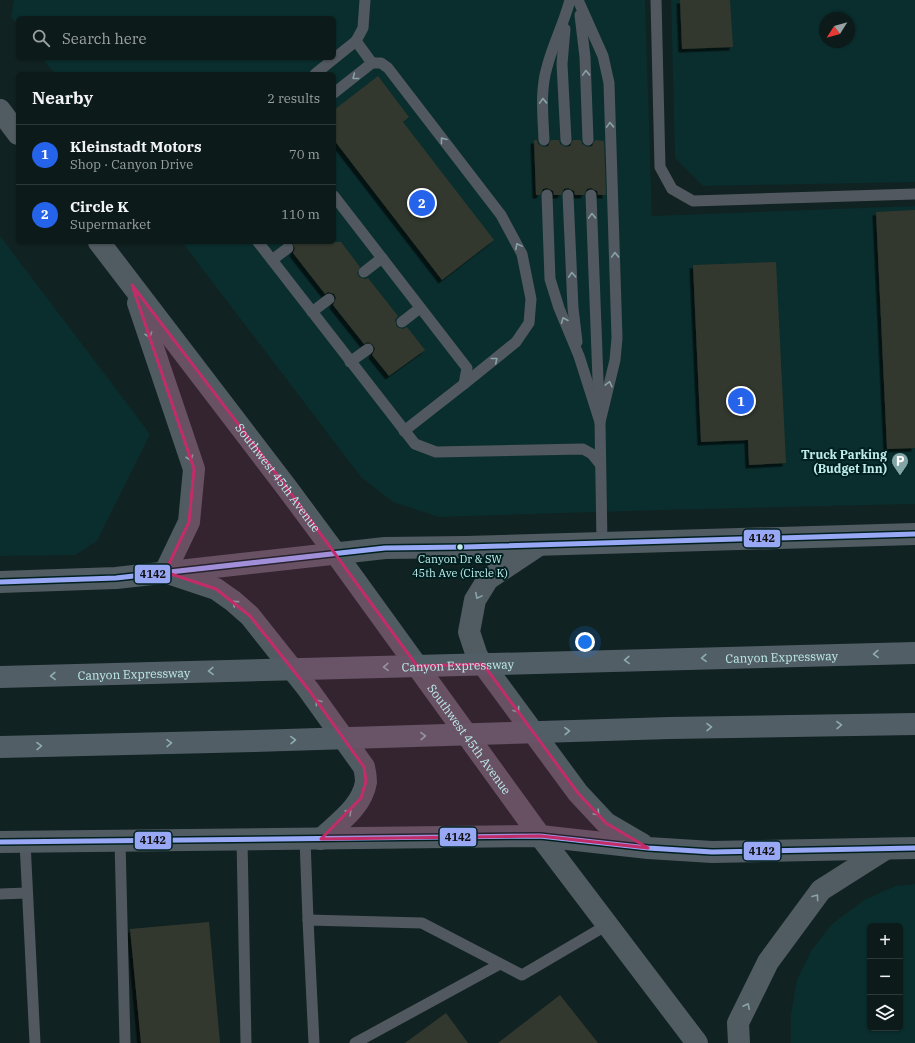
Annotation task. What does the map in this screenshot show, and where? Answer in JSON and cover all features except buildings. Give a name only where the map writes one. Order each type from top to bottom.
[{"type":"highway","name":"Canyon Expressway","points":[[0,677],[915,653]]},
{"type":"highway","points":[[0,747],[254,741],[670,728],[915,724]]},
{"type":"main road","points":[[0,110],[16,131]]},
{"type":"main road","name":"Southwest 45th Avenue","points":[[101,244],[336,554],[540,836],[697,1043]]},
{"type":"main road","points":[[132,285],[194,469],[189,522],[165,572]]},
{"type":"main road","points":[[0,582],[116,578],[385,548],[915,534]]},
{"type":"main road","points":[[539,545],[488,579],[475,600],[469,632],[477,656],[578,794],[606,823],[648,848]]},
{"type":"main road","points":[[165,572],[216,589],[250,616],[308,689],[364,767],[366,780],[361,798],[351,811],[313,839]]},
{"type":"main road","points":[[0,842],[540,836],[648,848],[712,852],[884,850],[915,848]]},
{"type":"main road","points":[[739,1043],[738,1023],[768,962],[822,890],[884,850]]},
{"type":"lane","points":[[336,57],[356,41],[364,28],[365,0]]},
{"type":"lane","points":[[656,0],[660,167],[672,189],[693,201],[915,194]]},
{"type":"lane","points":[[544,140],[542,91],[547,66],[566,17],[576,1]]},
{"type":"lane","points":[[576,1],[585,57],[588,140]]},
{"type":"lane","points":[[576,1],[603,56],[609,83],[617,338],[615,360],[600,422]]},
{"type":"lane","points":[[566,17],[562,64],[566,140]]},
{"type":"lane","points":[[356,41],[372,63]]},
{"type":"lane","points":[[317,72],[332,60]]},
{"type":"lane","points":[[336,91],[372,63],[381,63],[388,68],[501,214],[522,254],[531,299],[529,323],[516,342],[404,431]]},
{"type":"lane","points":[[547,194],[550,279],[559,308],[579,356],[600,422]]},
{"type":"lane","points":[[568,195],[573,308],[579,356]]},
{"type":"lane","points":[[591,195],[600,422],[602,542]]},
{"type":"lane","points":[[338,210],[382,258],[467,368],[464,384]]},
{"type":"lane","points":[[260,244],[415,444],[436,452],[583,448],[592,454],[600,464]]},
{"type":"lane","points":[[272,260],[288,248]]},
{"type":"lane","points":[[364,272],[382,258]]},
{"type":"lane","points":[[312,312],[329,299]]},
{"type":"lane","points":[[402,322],[420,308]]},
{"type":"lane","points":[[350,362],[368,349]]},
{"type":"lane","points":[[313,839],[308,920],[314,1043]]},
{"type":"lane","points":[[242,840],[246,1043]]},
{"type":"lane","points":[[120,841],[125,1043]]},
{"type":"lane","points":[[25,842],[36,1043]]},
{"type":"lane","points":[[0,894],[27,893]]},
{"type":"lane","points":[[308,920],[422,923],[522,976],[607,925]]},
{"type":"lane","points":[[355,1043],[500,964]]},
{"type":"highlighted area","points":[[132,285],[287,488],[417,666],[483,664],[578,793],[606,823],[648,848],[540,836],[321,839],[361,798],[366,781],[364,767],[308,689],[250,616],[216,589],[165,572],[189,522],[194,469]]},
{"type":"shaded area","points":[[14,0],[645,0],[652,216],[915,206],[915,504],[439,517],[393,502],[361,477],[184,244],[336,244],[336,72],[53,72],[44,60],[336,60],[336,16],[16,16],[16,23],[11,17]]},
{"type":"shaded area","points":[[671,0],[915,0],[915,182],[703,186],[675,158]]},
{"type":"shaded area","points":[[0,236],[150,434],[97,541],[75,555],[0,556]]},
{"type":"shaded area","points":[[915,884],[915,1043],[791,1043],[791,1014],[797,980],[811,951],[832,924],[864,900],[895,886]]},
{"type":"transit line","name":"4142","points":[[0,582],[116,578],[385,548],[915,534]]},
{"type":"transit line","name":"4142","points":[[0,842],[540,836],[648,848],[712,852],[915,848]]},
{"type":"place","name":"Circle K","points":[[422,203]]},
{"type":"place","name":"Kleinstadt Motors","points":[[741,401]]},
{"type":"place","name":"Truck Parking (Budget Inn)","points":[[900,476]]},
{"type":"place","name":"Canyon Dr & SW 45th Ave (Circle K)","points":[[460,547]]}]
